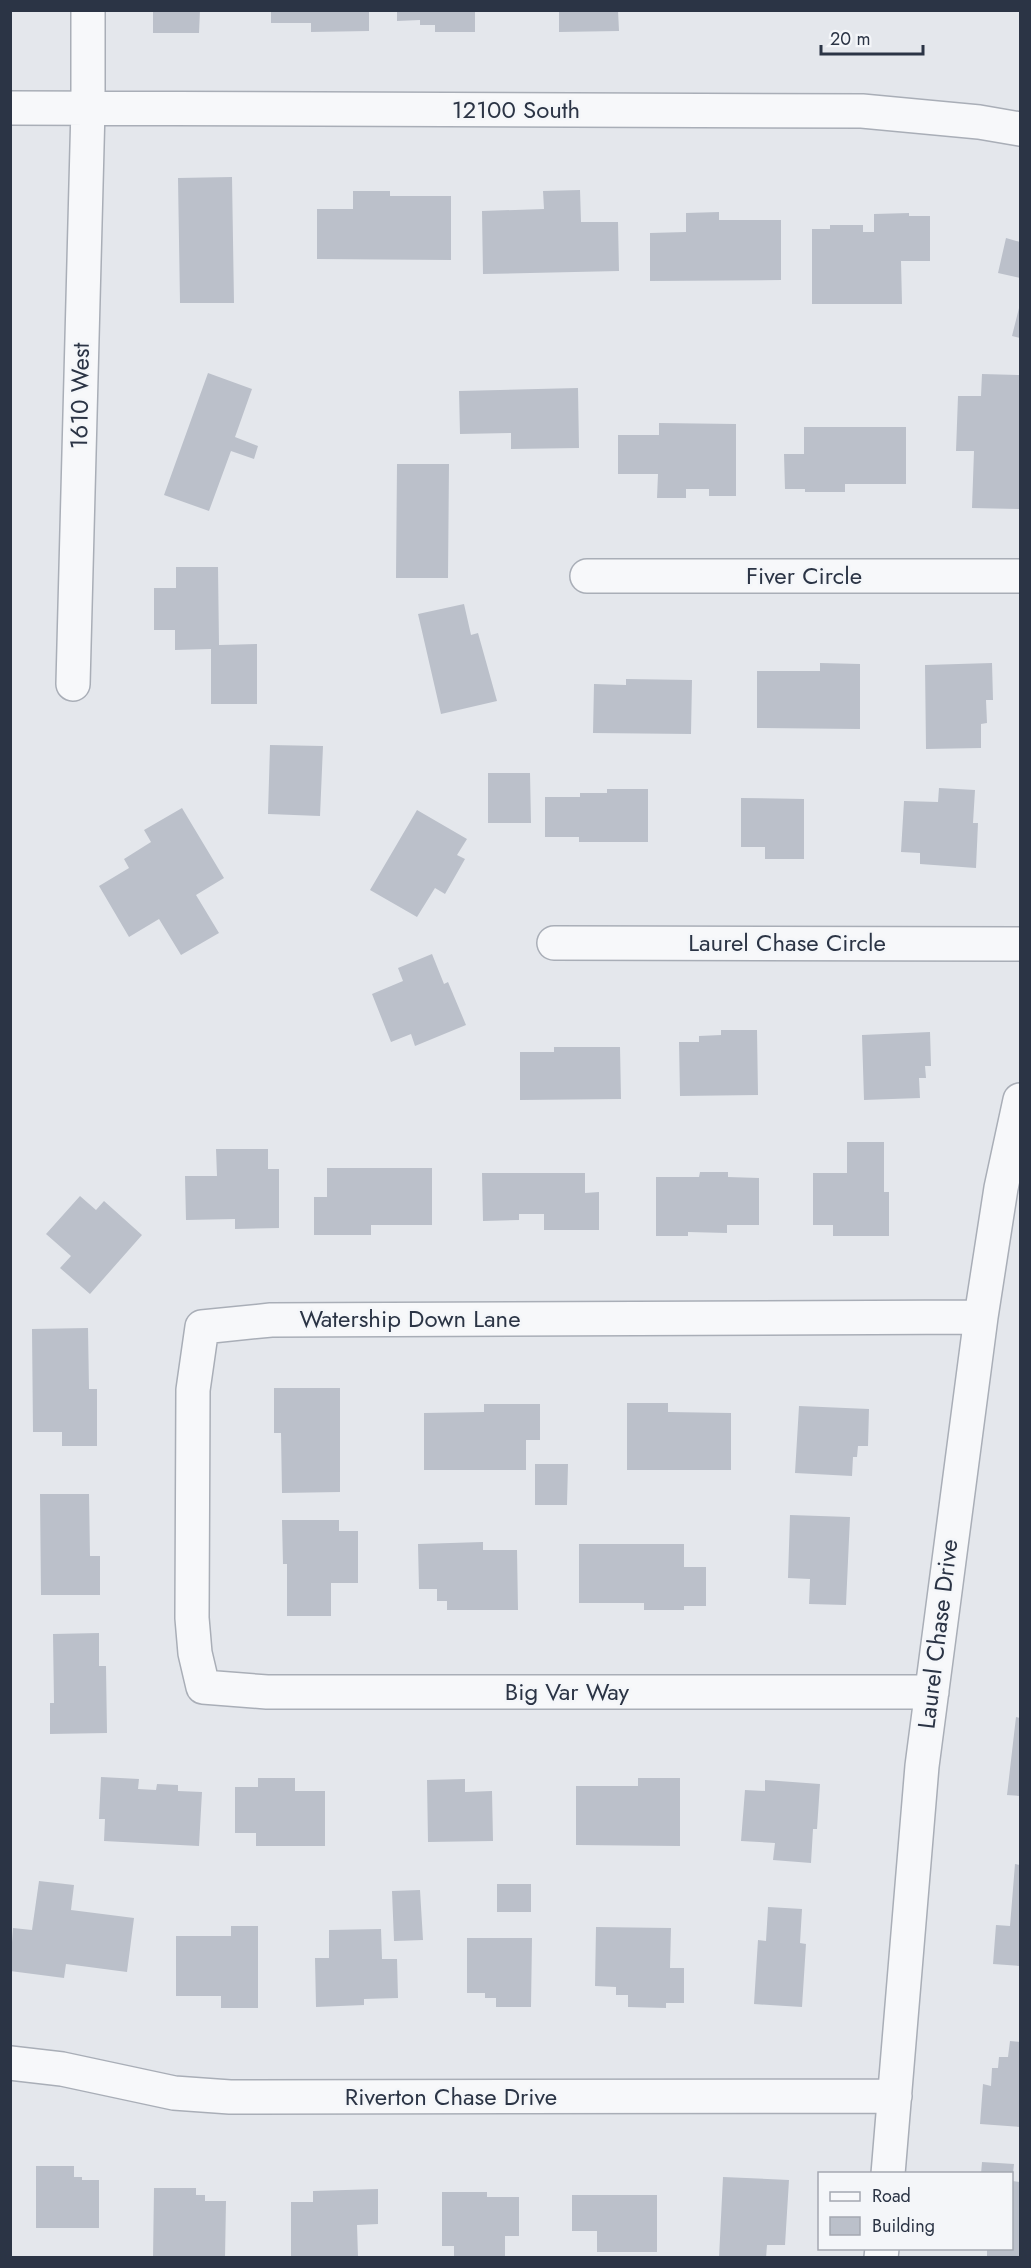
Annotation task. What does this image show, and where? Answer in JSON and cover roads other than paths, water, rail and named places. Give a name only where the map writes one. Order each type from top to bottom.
[{"type":"street","name":"1610 West","points":[[73,684],[88,108],[88,10]]},
{"type":"street","name":"12100 South","points":[[10,108],[862,111],[979,122],[1020,129]]},
{"type":"street","name":"Fiver Circle","points":[[587,576],[1020,576]]},
{"type":"street","name":"Laurel Chase Circle","points":[[554,943],[1020,944]]},
{"type":"street","name":"Laurel Chase Drive","points":[[888,2172],[914,1834],[957,1481],[1001,1188],[1020,1100]]},
{"type":"street","name":"Watership Down Lane","points":[[203,1687],[195,1653],[192,1618],[192,1390],[202,1327],[271,1320],[981,1317]]},
{"type":"street","name":"Big Var Way","points":[[203,1687],[267,1692],[932,1692]]},
{"type":"street","name":"Riverton Chase Drive","points":[[10,2063],[62,2069],[174,2093],[230,2097],[895,2096]]}]
